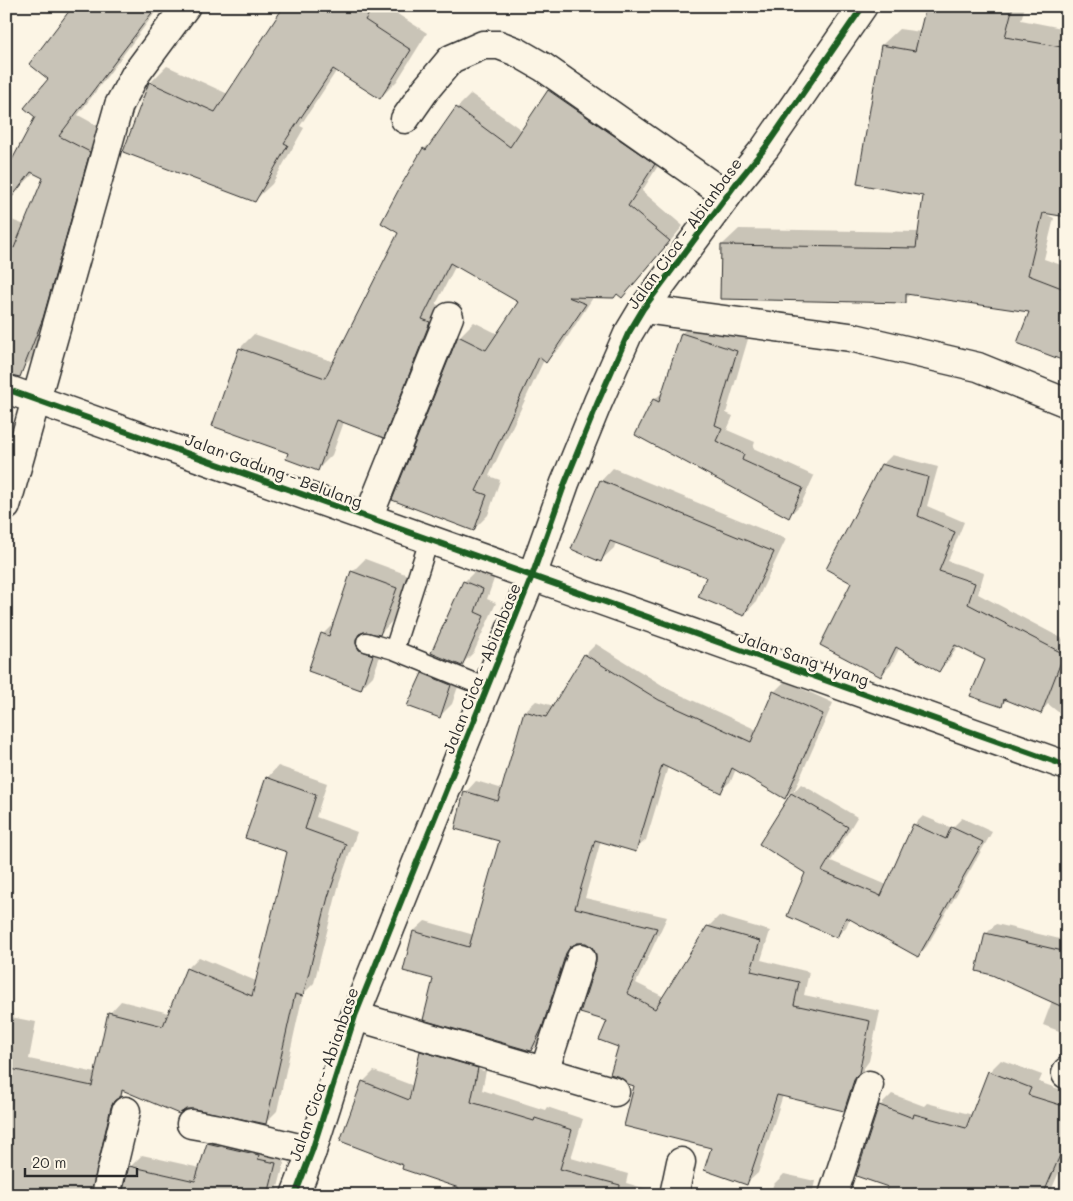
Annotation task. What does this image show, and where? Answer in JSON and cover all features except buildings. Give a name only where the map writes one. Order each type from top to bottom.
[{"type":"street","points":[[6,506],[119,105],[135,75],[186,6]]},
{"type":"street","name":"Jalan Cica - Abianbase","points":[[295,1195],[312,1151],[355,1016],[532,576],[565,483],[628,334],[643,309],[765,148],[863,6]]},
{"type":"street","points":[[405,119],[451,58],[483,45],[499,45],[517,52],[543,67],[727,196]]},
{"type":"street","points":[[643,309],[850,336],[978,368],[1067,403]]},
{"type":"street","points":[[368,518],[448,317]]},
{"type":"street","name":"Jalan Gadung - Belulang","points":[[6,389],[532,576]]},
{"type":"street","name":"Jalan Sang Hyang","points":[[532,576],[1067,766]]},
{"type":"street","points":[[544,1072],[581,958]]},
{"type":"street","points":[[355,1016],[615,1092]]},
{"type":"street","points":[[833,1195],[869,1085]]},
{"type":"street","points":[[106,1195],[126,1111]]},
{"type":"street","points":[[191,1124],[312,1151]]},
{"type":"street","points":[[674,1195],[681,1162]]},
{"type":"lane","points":[[394,650],[429,540]]},
{"type":"lane","points":[[366,642],[394,650],[487,688]]},
{"type":"cycle path","points":[[295,1195],[312,1151],[355,1016],[532,576],[565,483],[628,334],[643,309],[735,185],[765,148],[863,6]]},
{"type":"cycle path","points":[[6,389],[1067,766]]}]
